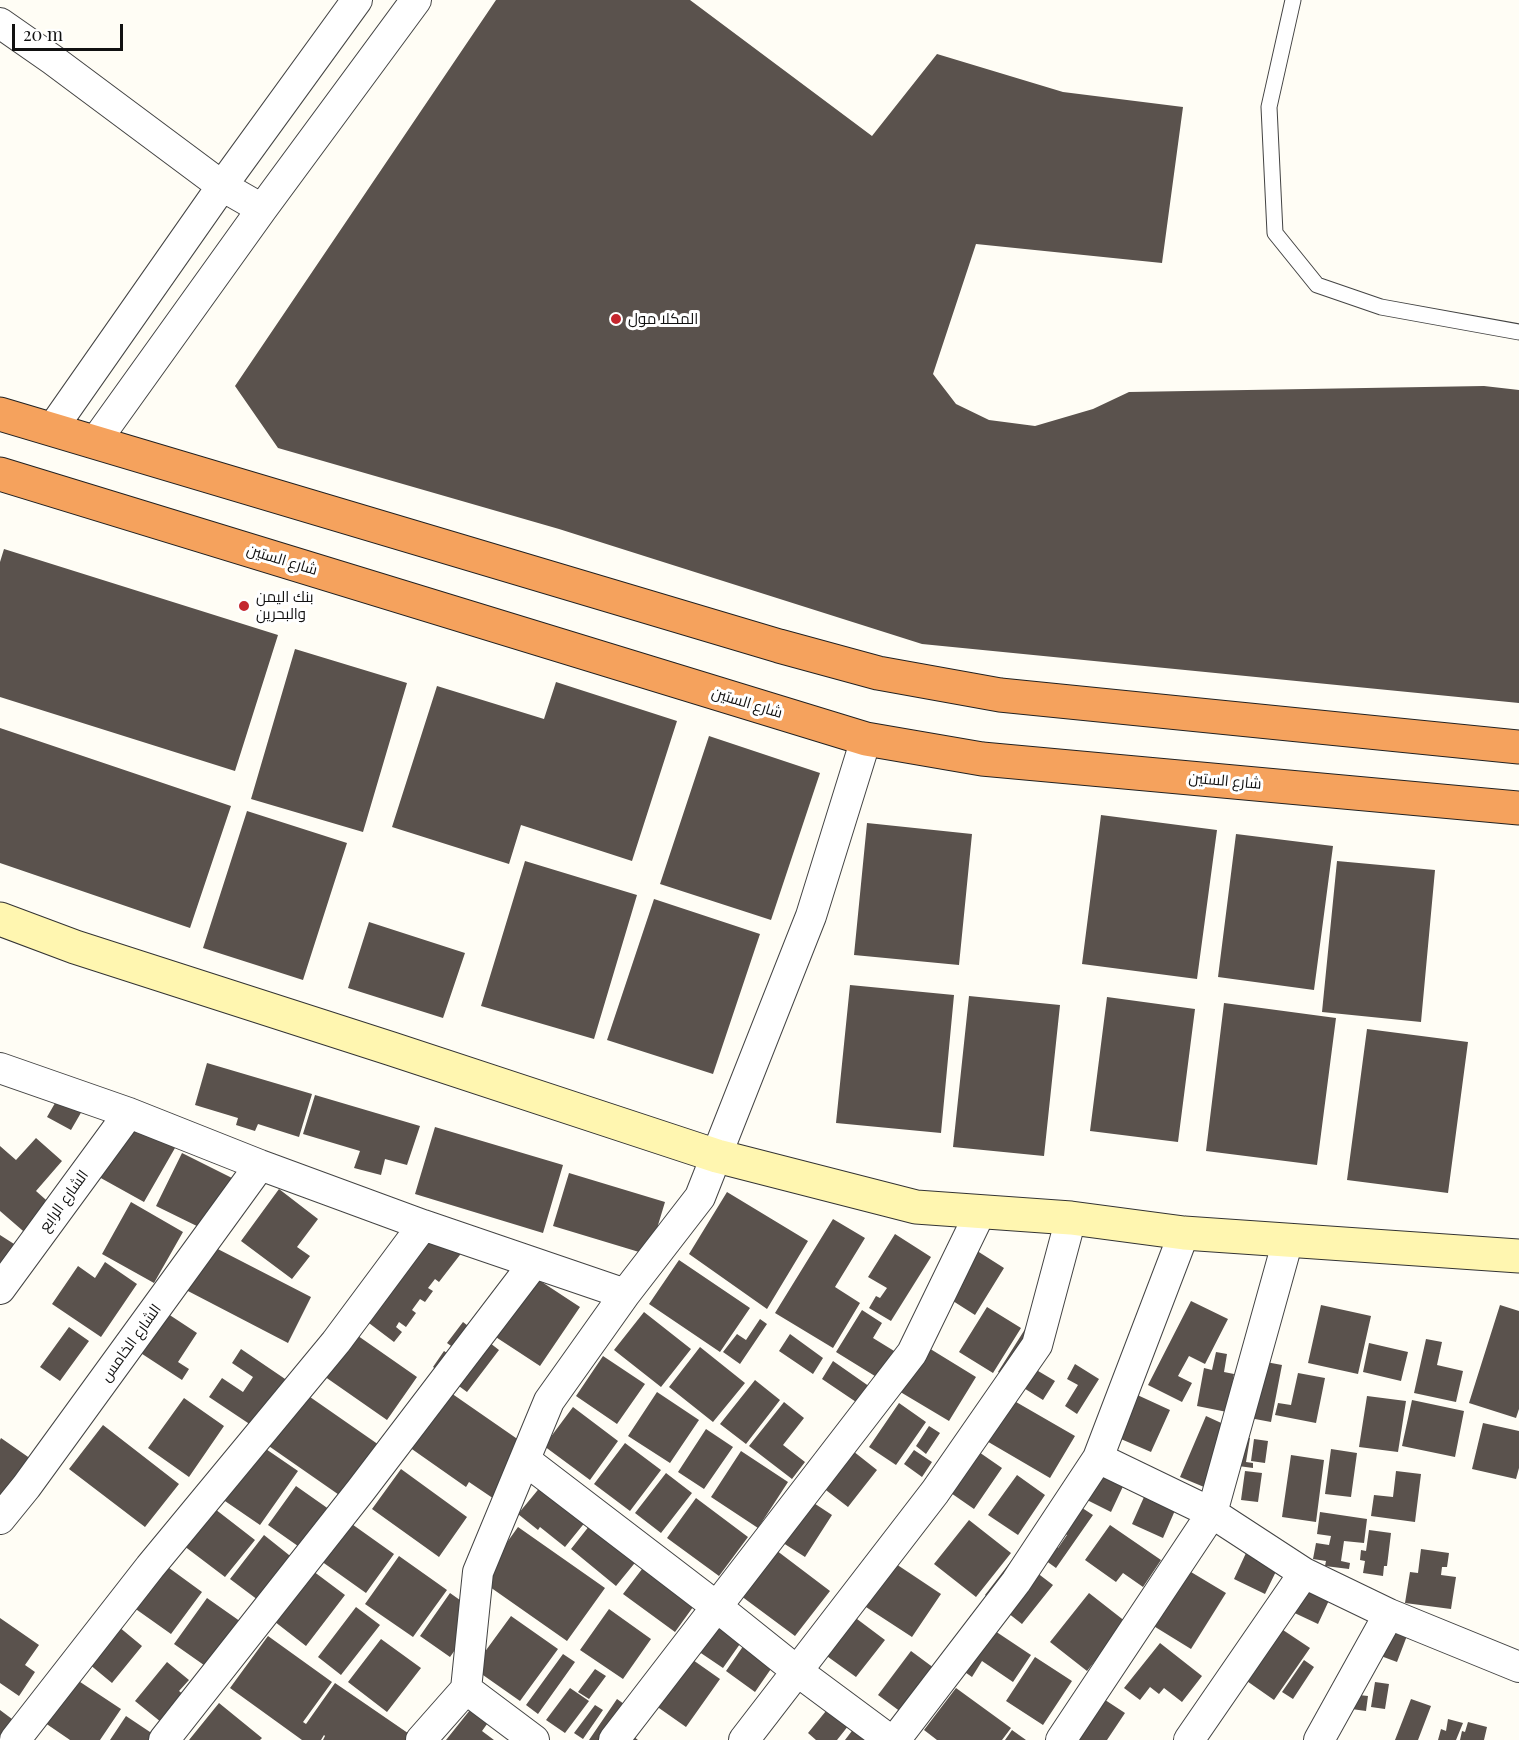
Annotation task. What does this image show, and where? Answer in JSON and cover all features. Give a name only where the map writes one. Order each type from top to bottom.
[{"type":"highway","points":[[0,414],[779,646],[878,673],[1000,696],[1519,747]]},
{"type":"highway","name":"شارع الستين","points":[[0,474],[866,739],[982,759],[1519,808]]},
{"type":"street","points":[[52,429],[222,186],[357,0]]},
{"type":"street","points":[[95,442],[416,0]]},
{"type":"street","points":[[0,23],[63,67],[222,186],[262,209]]},
{"type":"street","points":[[421,1740],[466,1689],[478,1572],[549,1401],[625,1294],[700,1197],[811,916],[866,739]]},
{"type":"street","points":[[0,919],[75,947],[717,1156],[916,1206],[1071,1218],[1184,1233],[1519,1256]]},
{"type":"street","points":[[1,1069],[129,1113],[260,1166],[423,1225],[625,1294]]},
{"type":"street","name":"الشارع الرابع","points":[[0,1289],[129,1113]]},
{"type":"street","name":"الشارع الخامس","points":[[0,1519],[26,1487],[260,1166]]},
{"type":"street","points":[[614,1740],[912,1353],[981,1211]]},
{"type":"street","points":[[744,1740],[934,1492],[1037,1345],[1071,1218]]},
{"type":"street","points":[[15,1740],[150,1568],[336,1342],[423,1225]]},
{"type":"street","points":[[895,1740],[1016,1582],[1098,1458],[1184,1233]]},
{"type":"street","points":[[1061,1740],[1212,1513],[1288,1240]]},
{"type":"street","points":[[164,1740],[368,1481],[534,1263]]},
{"type":"street","points":[[1098,1458],[1212,1513],[1304,1573],[1389,1614],[1519,1667]]},
{"type":"street","points":[[525,1460],[717,1606],[797,1671],[890,1740]]},
{"type":"street","points":[[1189,1740],[1304,1573]]},
{"type":"street","points":[[1319,1740],[1389,1614]]},
{"type":"street","points":[[466,1689],[534,1740]]},
{"type":"lane","points":[[1293,0],[1269,107],[1275,233],[1317,285],[1381,307],[1519,332]]},
{"type":"building","name":"المكلا مول","points":[[496,0],[690,0],[872,136],[937,54],[1063,92],[1183,107],[1162,263],[976,244],[933,374],[956,404],[989,420],[1035,426],[1093,409],[1129,392],[1484,386],[1519,390],[1519,703],[922,644],[559,529],[278,448],[235,386]]},
{"type":"building","points":[[4,549],[278,635],[235,771],[0,697],[0,562]]},
{"type":"building","points":[[295,649],[407,683],[363,832],[251,799]]},
{"type":"building","points":[[556,682],[677,721],[632,861],[521,825],[509,864],[392,827],[437,686],[544,719]]},
{"type":"building","points":[[0,728],[231,806],[190,928],[0,863]]},
{"type":"building","points":[[709,736],[820,773],[771,920],[660,884]]},
{"type":"building","points":[[247,811],[347,843],[303,980],[203,948]]},
{"type":"building","points":[[1101,815],[1217,830],[1197,979],[1082,964]]},
{"type":"building","points":[[867,823],[972,834],[959,965],[854,955]]},
{"type":"building","points":[[1236,834],[1333,846],[1314,990],[1218,977]]},
{"type":"building","points":[[525,861],[637,895],[594,1039],[481,1006]]},
{"type":"building","points":[[1337,861],[1435,870],[1421,1022],[1322,1012]]},
{"type":"building","points":[[654,899],[760,934],[713,1074],[607,1040]]},
{"type":"building","points":[[369,922],[465,953],[443,1018],[348,988]]},
{"type":"building","points":[[850,985],[954,995],[941,1133],[836,1123]]},
{"type":"building","points":[[969,996],[1060,1005],[1044,1156],[953,1147]]},
{"type":"building","points":[[1107,997],[1195,1009],[1178,1142],[1090,1131]]},
{"type":"building","points":[[1224,1003],[1336,1018],[1317,1165],[1206,1151]]},
{"type":"building","points":[[1367,1029],[1468,1042],[1448,1193],[1347,1180]]},
{"type":"building","points":[[207,1063],[312,1094],[299,1137],[258,1124],[255,1131],[236,1125],[238,1118],[195,1105]]},
{"type":"building","points":[[62,1091],[86,1104],[71,1130],[47,1117]]},
{"type":"building","points":[[315,1095],[420,1126],[407,1165],[385,1159],[381,1175],[354,1168],[360,1151],[303,1134]]},
{"type":"building","points":[[121,1118],[175,1148],[144,1202],[90,1172]]},
{"type":"building","points":[[435,1127],[563,1165],[543,1233],[415,1194]]},
{"type":"building","points":[[36,1138],[62,1161],[36,1191],[63,1215],[37,1243],[0,1211],[0,1146],[16,1160]]},
{"type":"building","points":[[182,1153],[234,1179],[207,1231],[156,1206]]},
{"type":"building","points":[[569,1173],[665,1202],[649,1255],[553,1226]]},
{"type":"building","points":[[279,1189],[318,1219],[297,1247],[310,1256],[292,1279],[241,1241]]},
{"type":"building","points":[[727,1192],[808,1241],[767,1309],[689,1254]]},
{"type":"building","points":[[131,1202],[183,1232],[154,1283],[102,1254]]},
{"type":"building","points":[[833,1219],[865,1238],[835,1287],[860,1303],[833,1348],[775,1313]]},
{"type":"building","points":[[426,1223],[463,1251],[439,1282],[435,1279],[428,1288],[433,1291],[425,1302],[420,1299],[412,1310],[416,1313],[406,1327],[399,1322],[396,1327],[402,1332],[394,1342],[357,1314]]},
{"type":"building","points":[[895,1234],[931,1257],[891,1321],[869,1308],[876,1296],[880,1298],[887,1288],[868,1277]]},
{"type":"building","points":[[0,1235],[25,1251],[0,1289]]},
{"type":"building","points":[[210,1245],[311,1297],[288,1343],[186,1290]]},
{"type":"building","points":[[971,1247],[1004,1268],[975,1315],[942,1294]]},
{"type":"building","points":[[679,1260],[750,1308],[720,1352],[649,1304]]},
{"type":"building","points":[[105,1262],[137,1284],[101,1337],[52,1304],[78,1266],[95,1278]]},
{"type":"building","points":[[522,1269],[580,1307],[540,1366],[482,1328]]},
{"type":"building","points":[[1191,1301],[1228,1319],[1205,1364],[1189,1356],[1178,1376],[1192,1383],[1182,1402],[1148,1385]]},
{"type":"building","points":[[1321,1305],[1371,1316],[1358,1374],[1308,1363]]},
{"type":"building","points":[[1500,1305],[1519,1311],[1519,1409],[1516,1418],[1469,1403]]},
{"type":"building","points":[[987,1307],[1021,1328],[993,1373],[959,1352]]},
{"type":"building","points":[[159,1308],[197,1333],[178,1362],[189,1369],[182,1380],[133,1348]]},
{"type":"building","points":[[862,1310],[882,1323],[873,1338],[899,1354],[883,1381],[836,1352]]},
{"type":"building","points":[[644,1312],[691,1349],[661,1387],[614,1350]]},
{"type":"building","points":[[760,1319],[767,1324],[740,1364],[723,1352],[737,1334],[746,1340]]},
{"type":"building","points":[[463,1322],[499,1350],[467,1392],[433,1367],[444,1351],[457,1360],[461,1353],[447,1343]]},
{"type":"building","points":[[1027,1326],[1023,1362],[1055,1381],[1043,1400],[998,1372]]},
{"type":"building","points":[[69,1327],[89,1341],[60,1381],[40,1367]]},
{"type":"building","points":[[351,1331],[417,1377],[387,1420],[321,1374]]},
{"type":"building","points":[[790,1334],[823,1358],[813,1374],[779,1351]]},
{"type":"building","points":[[1426,1339],[1442,1342],[1437,1365],[1463,1371],[1456,1402],[1414,1393]]},
{"type":"building","points":[[919,1342],[976,1377],[949,1421],[892,1387]]},
{"type":"building","points":[[1369,1343],[1408,1352],[1401,1381],[1363,1372]]},
{"type":"building","points":[[700,1347],[745,1383],[713,1422],[669,1387]]},
{"type":"building","points":[[241,1349],[291,1383],[260,1431],[209,1397],[222,1378],[243,1392],[253,1377],[232,1363]]},
{"type":"building","points":[[1216,1352],[1227,1354],[1224,1372],[1234,1374],[1227,1412],[1197,1406],[1204,1368],[1212,1370]]},
{"type":"building","points":[[603,1356],[645,1384],[617,1424],[576,1396]]},
{"type":"building","points":[[1250,1359],[1282,1365],[1271,1422],[1239,1416]]},
{"type":"building","points":[[833,1361],[873,1389],[862,1406],[822,1379]]},
{"type":"building","points":[[1075,1364],[1099,1379],[1077,1414],[1065,1406],[1078,1385],[1067,1379]]},
{"type":"building","points":[[1298,1373],[1325,1378],[1316,1423],[1275,1415],[1278,1403],[1291,1405]]},
{"type":"building","points":[[755,1380],[780,1400],[746,1444],[720,1424]]},
{"type":"building","points":[[438,1384],[539,1454],[503,1505],[469,1482],[466,1487],[399,1440]]},
{"type":"building","points":[[300,1390],[392,1454],[355,1506],[263,1442]]},
{"type":"building","points":[[997,1391],[1075,1436],[1050,1478],[973,1433]]},
{"type":"building","points":[[657,1392],[699,1420],[670,1463],[628,1436]]},
{"type":"building","points":[[1133,1393],[1170,1410],[1151,1452],[1114,1436]]},
{"type":"building","points":[[1367,1396],[1406,1401],[1398,1452],[1359,1447]]},
{"type":"building","points":[[184,1398],[224,1426],[189,1477],[148,1448]]},
{"type":"building","points":[[1412,1400],[1464,1411],[1455,1457],[1402,1446]]},
{"type":"building","points":[[784,1402],[804,1418],[783,1445],[805,1462],[792,1479],[749,1446]]},
{"type":"building","points":[[899,1403],[926,1422],[896,1465],[869,1447]]},
{"type":"building","points":[[573,1407],[618,1441],[590,1480],[544,1446]]},
{"type":"building","points":[[1206,1416],[1230,1427],[1204,1487],[1180,1477]]},
{"type":"building","points":[[1483,1423],[1519,1431],[1519,1468],[1516,1479],[1472,1469]]},
{"type":"building","points":[[103,1425],[179,1484],[145,1527],[69,1469]]},
{"type":"building","points":[[929,1426],[940,1433],[926,1454],[916,1446]]},
{"type":"building","points":[[706,1429],[733,1447],[704,1489],[678,1472]]},
{"type":"building","points":[[244,1434],[298,1471],[260,1525],[206,1488]]},
{"type":"building","points":[[834,1436],[877,1470],[848,1507],[805,1474]]},
{"type":"building","points":[[1235,1436],[1250,1438],[1246,1462],[1253,1463],[1253,1468],[1231,1465]]},
{"type":"building","points":[[1,1438],[31,1459],[0,1501],[0,1440]]},
{"type":"building","points":[[1254,1439],[1268,1441],[1265,1463],[1251,1461]]},
{"type":"building","points":[[625,1443],[661,1470],[630,1511],[594,1484]]},
{"type":"building","points":[[1099,1446],[1134,1463],[1111,1512],[1075,1494]]},
{"type":"building","points":[[1331,1449],[1357,1453],[1351,1497],[1325,1494]]},
{"type":"building","points":[[914,1450],[932,1462],[922,1477],[904,1464]]},
{"type":"building","points":[[976,1450],[1002,1468],[974,1509],[948,1491]]},
{"type":"building","points":[[741,1451],[788,1482],[758,1528],[711,1497]]},
{"type":"building","points":[[1291,1455],[1324,1460],[1316,1522],[1282,1517]]},
{"type":"building","points":[[401,1469],[467,1517],[439,1557],[372,1509]]},
{"type":"building","points":[[1245,1471],[1262,1473],[1258,1502],[1241,1500]]},
{"type":"building","points":[[1396,1471],[1421,1474],[1415,1522],[1371,1516],[1374,1495],[1393,1497]]},
{"type":"building","points":[[666,1473],[692,1493],[661,1533],[635,1513]]},
{"type":"building","points":[[551,1474],[595,1510],[565,1547],[540,1527],[538,1530],[518,1514]]},
{"type":"building","points":[[1017,1475],[1045,1495],[1018,1535],[988,1515]]},
{"type":"building","points":[[1152,1479],[1183,1492],[1163,1538],[1132,1524]]},
{"type":"building","points":[[296,1486],[333,1512],[305,1551],[268,1525]]},
{"type":"building","points":[[794,1490],[832,1515],[805,1557],[766,1532]]},
{"type":"building","points":[[193,1492],[255,1540],[225,1577],[163,1530]]},
{"type":"building","points":[[696,1498],[748,1537],[719,1576],[667,1538]]},
{"type":"building","points":[[1067,1498],[1093,1515],[1056,1568],[1031,1550],[1041,1537],[1058,1548],[1067,1535],[1049,1523]]},
{"type":"building","points":[[601,1511],[647,1548],[616,1586],[571,1549]]},
{"type":"building","points":[[1320,1512],[1367,1519],[1364,1543],[1344,1541],[1341,1561],[1350,1563],[1349,1569],[1325,1566],[1326,1561],[1313,1559],[1316,1543],[1329,1545],[1331,1536],[1317,1534]]},
{"type":"building","points":[[969,1520],[1011,1553],[976,1597],[934,1564]]},
{"type":"building","points":[[349,1522],[394,1554],[366,1593],[321,1561]]},
{"type":"building","points":[[1110,1525],[1161,1560],[1143,1587],[1123,1573],[1116,1582],[1085,1560]]},
{"type":"building","points":[[518,1527],[605,1588],[567,1641],[480,1580]]},
{"type":"building","points":[[1369,1530],[1391,1533],[1387,1566],[1384,1566],[1383,1576],[1363,1573],[1365,1561],[1360,1560],[1361,1550],[1366,1551]]},
{"type":"building","points":[[264,1535],[299,1563],[266,1606],[230,1579]]},
{"type":"building","points":[[1252,1540],[1284,1555],[1265,1594],[1234,1579]]},
{"type":"building","points":[[764,1541],[830,1591],[795,1636],[729,1587]]},
{"type":"building","points":[[1421,1549],[1449,1553],[1447,1567],[1442,1567],[1441,1575],[1456,1577],[1451,1609],[1405,1603],[1410,1572],[1418,1573]]},
{"type":"building","points":[[875,1550],[941,1594],[912,1637],[846,1594]]},
{"type":"building","points":[[655,1552],[706,1589],[675,1632],[623,1594]]},
{"type":"building","points":[[399,1556],[447,1590],[413,1637],[365,1604]]},
{"type":"building","points":[[1015,1556],[1053,1585],[1022,1624],[985,1595]]},
{"type":"building","points":[[154,1557],[202,1592],[171,1634],[123,1600]]},
{"type":"building","points":[[1304,1566],[1338,1581],[1318,1624],[1284,1608]]},
{"type":"building","points":[[309,1568],[345,1595],[306,1646],[270,1618]]},
{"type":"building","points":[[1186,1569],[1226,1593],[1191,1649],[1152,1625]]},
{"type":"building","points":[[450,1593],[474,1610],[456,1635],[462,1640],[450,1657],[420,1636]]},
{"type":"building","points":[[1089,1593],[1126,1622],[1087,1671],[1050,1642]]},
{"type":"building","points":[[207,1598],[244,1624],[211,1670],[174,1644]]},
{"type":"building","points":[[721,1600],[754,1624],[723,1668],[689,1645]]},
{"type":"building","points":[[356,1607],[380,1625],[341,1675],[318,1657]]},
{"type":"building","points":[[609,1609],[651,1639],[623,1679],[580,1650]]},
{"type":"building","points":[[971,1615],[1031,1655],[1013,1682],[982,1661],[972,1677],[943,1657]]},
{"type":"building","points":[[511,1616],[558,1649],[520,1701],[473,1668]]},
{"type":"building","points":[[853,1616],[885,1640],[856,1677],[824,1654]]},
{"type":"building","points":[[0,1618],[39,1645],[25,1665],[35,1672],[19,1696],[0,1683]]},
{"type":"building","points":[[1413,1620],[1397,1662],[1362,1649]]},
{"type":"building","points":[[113,1622],[142,1646],[112,1683],[83,1659]]},
{"type":"building","points":[[1280,1628],[1310,1648],[1274,1700],[1244,1679]]},
{"type":"building","points":[[755,1629],[784,1650],[755,1692],[726,1671]]},
{"type":"building","points":[[268,1636],[332,1682],[303,1722],[306,1724],[335,1683],[418,1740],[323,1740],[324,1735],[321,1740],[302,1740],[230,1688]]},
{"type":"building","points":[[381,1639],[421,1668],[387,1712],[348,1682]]},
{"type":"building","points":[[1160,1643],[1202,1676],[1182,1702],[1164,1688],[1159,1694],[1150,1687],[1140,1700],[1124,1688]]},
{"type":"building","points":[[911,1651],[938,1671],[905,1715],[878,1695]]},
{"type":"building","points":[[683,1653],[720,1679],[686,1727],[649,1701]]},
{"type":"building","points":[[563,1654],[575,1662],[538,1714],[526,1705]]},
{"type":"building","points":[[1035,1657],[1072,1681],[1043,1725],[1006,1701]]},
{"type":"building","points":[[1304,1660],[1314,1667],[1293,1699],[1282,1692]]},
{"type":"building","points":[[167,1662],[189,1680],[179,1691],[205,1712],[182,1739],[135,1701]]},
{"type":"building","points":[[595,1669],[606,1676],[589,1699],[578,1692]]},
{"type":"building","points":[[62,1670],[121,1709],[100,1740],[70,1740],[32,1714]]},
{"type":"building","points":[[1375,1682],[1389,1684],[1385,1709],[1371,1707]]},
{"type":"building","points":[[570,1688],[589,1701],[565,1733],[546,1720]]},
{"type":"building","points":[[956,1688],[1011,1728],[1002,1740],[937,1740],[924,1730]]},
{"type":"building","points":[[1093,1692],[1125,1713],[1107,1740],[1068,1740]]},
{"type":"building","points":[[1350,1694],[1368,1696],[1366,1711],[1337,1707]]},
{"type":"building","points":[[839,1695],[860,1711],[837,1740],[816,1740],[808,1733]]},
{"type":"building","points":[[617,1699],[641,1716],[629,1733],[638,1740],[589,1740]]},
{"type":"building","points":[[1411,1699],[1431,1706],[1418,1740],[1395,1740]]},
{"type":"building","points":[[478,1700],[495,1713],[482,1731],[494,1740],[446,1740]]},
{"type":"building","points":[[219,1703],[262,1738],[260,1740],[189,1740]]},
{"type":"building","points":[[595,1705],[603,1710],[583,1739],[574,1733]]},
{"type":"building","points":[[0,1710],[16,1722],[2,1740],[0,1740]]},
{"type":"building","points":[[126,1716],[162,1740],[110,1740]]},
{"type":"building","points":[[861,1719],[887,1740],[845,1740]]},
{"type":"building","points":[[1448,1719],[1463,1723],[1456,1740],[1438,1740],[1441,1729],[1446,1731]]},
{"type":"building","points":[[1468,1722],[1487,1727],[1484,1740],[1460,1740],[1462,1731],[1465,1732]]},
{"type":"building","points":[[1012,1730],[1026,1740],[1005,1740]]},
{"type":"place","name":"المكلا مول","points":[[616,319]]},
{"type":"place","name":"بنك اليمن والبحرين","points":[[244,606]]}]
